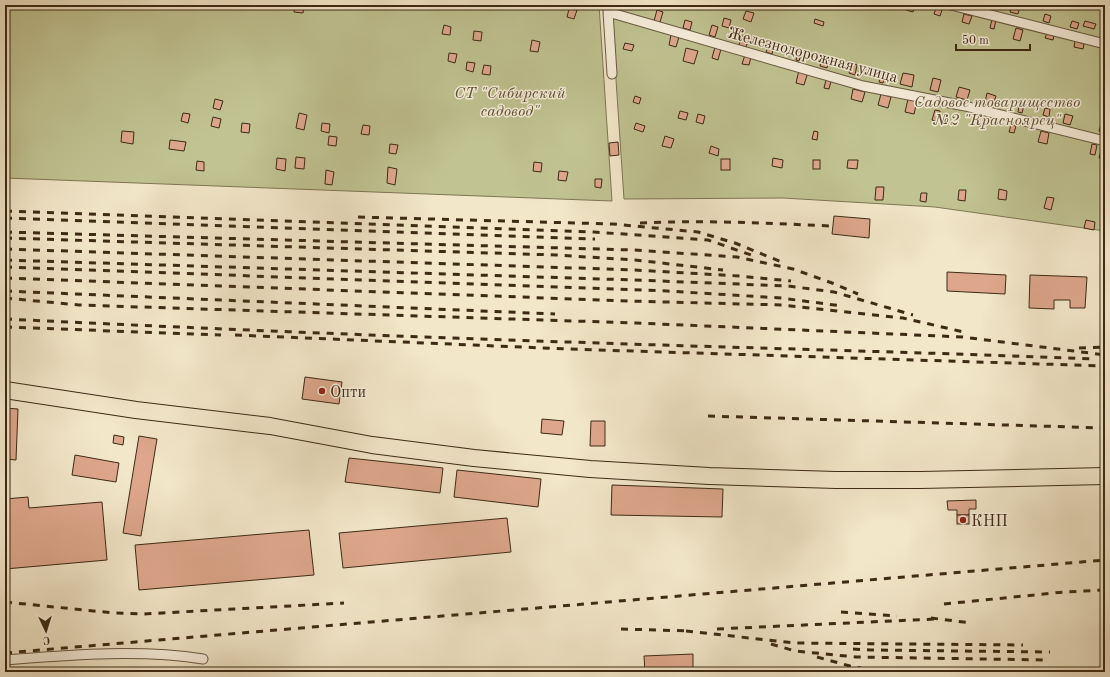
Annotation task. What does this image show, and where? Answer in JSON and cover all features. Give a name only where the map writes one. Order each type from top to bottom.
[{"type":"highway","points":[[5,390],[136,410],[270,426],[372,445],[466,457],[590,470],[709,476],[844,480],[935,480],[1105,476]]},
{"type":"street","points":[[952,5],[1105,44]]},
{"type":"street","name":"Железнодорожная улица","points":[[612,74],[608,12],[863,86],[965,106],[1105,141]]},
{"type":"street","points":[[5,660],[62,655],[132,654],[175,655],[203,659]]},
{"type":"green space","name":"СТ \"Сибирский садовод\"","points":[[5,5],[599,5],[612,201],[5,178]]},
{"type":"green space","name":"Садовое товарищество №2 \"Красноярец\"","points":[[611,5],[1105,5],[1105,231],[935,207],[783,198],[624,199]]},
{"type":"building","points":[[295,5],[304,5],[303,13],[294,12]]},
{"type":"building","points":[[622,5],[631,5],[629,9]]},
{"type":"building","points":[[908,5],[915,5],[913,12],[906,10]]},
{"type":"building","points":[[1012,5],[1020,6],[1018,14],[1010,12]]},
{"type":"building","points":[[936,8],[942,10],[940,16],[934,14]]},
{"type":"building","points":[[569,9],[577,10],[574,19],[567,17]]},
{"type":"building","points":[[657,10],[663,12],[660,22],[654,21]]},
{"type":"building","points":[[746,11],[754,13],[751,22],[743,19]]},
{"type":"building","points":[[964,14],[972,16],[969,24],[962,22]]},
{"type":"building","points":[[1045,14],[1051,16],[1049,23],[1043,21]]},
{"type":"building","points":[[724,18],[731,20],[729,28],[722,26]]},
{"type":"building","points":[[815,19],[824,22],[823,26],[814,23]]},
{"type":"building","points":[[992,19],[996,20],[994,29],[990,28]]},
{"type":"building","points":[[685,20],[692,22],[690,30],[683,28]]},
{"type":"building","points":[[1072,21],[1079,23],[1077,29],[1070,27]]},
{"type":"building","points":[[1085,21],[1096,24],[1094,29],[1083,26]]},
{"type":"building","points":[[444,25],[451,27],[450,35],[442,34]]},
{"type":"building","points":[[712,25],[718,27],[715,37],[709,35]]},
{"type":"building","points":[[1016,28],[1023,30],[1020,41],[1013,39]]},
{"type":"building","points":[[474,31],[482,32],[481,41],[473,40]]},
{"type":"building","points":[[1047,33],[1054,35],[1053,40],[1045,38]]},
{"type":"building","points":[[671,35],[679,37],[676,47],[669,45]]},
{"type":"building","points":[[742,36],[749,38],[746,47],[739,45]]},
{"type":"building","points":[[532,40],[540,42],[538,52],[530,51]]},
{"type":"building","points":[[1075,41],[1084,44],[1083,49],[1074,47]]},
{"type":"building","points":[[625,43],[634,45],[632,51],[623,49]]},
{"type":"building","points":[[769,45],[774,46],[772,54],[766,52]]},
{"type":"building","points":[[715,47],[721,49],[718,60],[712,58]]},
{"type":"building","points":[[686,48],[698,51],[694,64],[683,61]]},
{"type":"building","points":[[1103,48],[1105,48],[1105,55],[1102,54]]},
{"type":"building","points":[[798,51],[802,52],[799,61],[796,60]]},
{"type":"building","points":[[449,53],[457,54],[455,63],[448,61]]},
{"type":"building","points":[[745,55],[751,57],[749,65],[742,64]]},
{"type":"building","points":[[822,57],[829,59],[827,68],[820,66]]},
{"type":"building","points":[[467,62],[475,63],[473,72],[466,70]]},
{"type":"building","points":[[852,63],[857,65],[855,75],[849,73]]},
{"type":"building","points":[[484,65],[491,66],[490,75],[482,74]]},
{"type":"building","points":[[799,70],[808,72],[804,85],[796,83]]},
{"type":"building","points":[[882,71],[886,72],[883,83],[879,82]]},
{"type":"building","points":[[903,73],[914,75],[912,87],[900,84]]},
{"type":"building","points":[[933,78],[941,80],[938,92],[930,90]]},
{"type":"building","points":[[826,80],[831,81],[829,89],[824,88]]},
{"type":"building","points":[[959,87],[970,90],[967,100],[956,97]]},
{"type":"building","points":[[853,89],[865,92],[862,102],[851,99]]},
{"type":"building","points":[[987,93],[996,96],[993,105],[985,103]]},
{"type":"building","points":[[881,94],[891,97],[888,108],[878,105]]},
{"type":"building","points":[[635,96],[641,98],[639,104],[633,102]]},
{"type":"building","points":[[215,99],[223,101],[220,110],[213,108]]},
{"type":"building","points":[[908,99],[917,101],[914,114],[905,112]]},
{"type":"building","points":[[1019,105],[1024,106],[1022,113],[1018,112]]},
{"type":"building","points":[[1045,108],[1050,109],[1049,117],[1043,115]]},
{"type":"building","points":[[935,110],[940,111],[938,122],[932,120]]},
{"type":"building","points":[[680,111],[688,113],[686,120],[678,118]]},
{"type":"building","points":[[183,113],[190,114],[188,123],[181,121]]},
{"type":"building","points":[[299,113],[307,115],[304,130],[296,128]]},
{"type":"building","points":[[698,114],[705,116],[703,124],[696,122]]},
{"type":"building","points":[[976,114],[983,116],[981,126],[973,125]]},
{"type":"building","points":[[1065,114],[1073,116],[1070,125],[1063,123]]},
{"type":"building","points":[[213,117],[221,119],[219,128],[211,126]]},
{"type":"building","points":[[242,123],[250,124],[249,133],[241,132]]},
{"type":"building","points":[[322,123],[330,124],[329,133],[321,131]]},
{"type":"building","points":[[636,123],[645,126],[643,132],[634,129]]},
{"type":"building","points":[[1101,124],[1105,125],[1104,133],[1099,131]]},
{"type":"building","points":[[363,125],[370,126],[369,135],[361,134]]},
{"type":"building","points":[[1011,125],[1016,126],[1014,133],[1009,132]]},
{"type":"building","points":[[122,131],[134,132],[133,144],[121,142]]},
{"type":"building","points":[[814,131],[818,132],[817,140],[812,139]]},
{"type":"building","points":[[1041,131],[1049,133],[1047,144],[1038,142]]},
{"type":"building","points":[[329,136],[337,137],[336,146],[328,145]]},
{"type":"building","points":[[665,136],[674,139],[671,148],[662,146]]},
{"type":"building","points":[[170,140],[186,142],[184,151],[169,149]]},
{"type":"building","points":[[618,142],[619,155],[610,156],[609,143]]},
{"type":"building","points":[[390,144],[398,145],[396,154],[389,153]]},
{"type":"building","points":[[1092,144],[1097,145],[1095,155],[1090,154]]},
{"type":"building","points":[[711,146],[719,149],[718,156],[709,153]]},
{"type":"building","points":[[1102,146],[1105,147],[1105,160],[1099,158]]},
{"type":"building","points":[[296,157],[305,158],[304,169],[295,168]]},
{"type":"building","points":[[277,158],[286,159],[285,171],[276,169]]},
{"type":"building","points":[[773,158],[783,160],[782,168],[772,166]]},
{"type":"building","points":[[721,159],[730,159],[730,170],[721,170]]},
{"type":"building","points":[[813,160],[820,160],[820,169],[813,169]]},
{"type":"building","points":[[848,160],[858,160],[857,169],[847,168]]},
{"type":"building","points":[[197,161],[204,162],[204,171],[196,170]]},
{"type":"building","points":[[534,162],[542,163],[541,172],[533,171]]},
{"type":"building","points":[[388,167],[397,169],[395,185],[387,183]]},
{"type":"building","points":[[326,170],[334,172],[332,185],[325,184]]},
{"type":"building","points":[[559,171],[568,172],[566,181],[558,180]]},
{"type":"building","points":[[595,179],[602,179],[601,188],[595,187]]},
{"type":"building","points":[[876,187],[884,187],[883,200],[875,200]]},
{"type":"building","points":[[999,189],[1007,191],[1006,200],[998,199]]},
{"type":"building","points":[[959,190],[966,190],[965,201],[958,200]]},
{"type":"building","points":[[921,193],[927,193],[926,202],[920,201]]},
{"type":"building","points":[[1047,197],[1054,198],[1051,210],[1044,208]]},
{"type":"building","points":[[834,216],[870,219],[869,238],[832,234]]},
{"type":"building","points":[[1086,220],[1095,222],[1094,230],[1084,228]]},
{"type":"building","points":[[947,272],[1006,275],[1005,294],[947,291]]},
{"type":"building","points":[[1030,275],[1087,277],[1085,308],[1070,308],[1070,300],[1054,300],[1054,309],[1029,308]]},
{"type":"building","name":"Опти","points":[[305,377],[342,382],[339,404],[302,399]]},
{"type":"building","points":[[5,408],[18,409],[16,460],[5,459]]},
{"type":"building","points":[[542,419],[564,421],[562,435],[541,433]]},
{"type":"building","points":[[591,421],[605,421],[605,446],[590,446]]},
{"type":"building","points":[[114,435],[124,437],[123,445],[113,443]]},
{"type":"building","points":[[139,436],[157,439],[141,536],[123,533]]},
{"type":"building","points":[[75,455],[119,463],[116,482],[72,475]]},
{"type":"building","points":[[349,458],[443,468],[440,493],[345,482]]},
{"type":"building","points":[[457,470],[541,479],[538,507],[454,497]]},
{"type":"building","points":[[612,485],[723,489],[722,517],[611,515]]},
{"type":"building","points":[[28,497],[29,508],[102,502],[107,560],[5,569],[5,499]]},
{"type":"building","points":[[976,500],[976,509],[969,509],[969,515],[957,515],[957,510],[948,510],[947,501]]},
{"type":"building","name":"КНП","points":[[957,515],[969,515],[969,524],[957,524]]},
{"type":"building","points":[[507,518],[511,552],[343,568],[339,533]]},
{"type":"building","points":[[309,530],[314,575],[139,590],[135,545]]},
{"type":"building","points":[[693,654],[693,672],[645,672],[644,656]]},
{"type":"building","points":[[69,670],[69,672],[55,672],[55,671]]},
{"type":"railway","points":[[5,211],[594,232],[708,240],[754,256]]},
{"type":"railway","points":[[358,217],[613,224],[698,232],[735,243],[784,263]]},
{"type":"railway","points":[[5,218],[595,239]]},
{"type":"railway","points":[[640,223],[711,222],[830,226]]},
{"type":"railway","points":[[5,232],[633,250],[737,257],[793,269],[858,294]]},
{"type":"railway","points":[[5,238],[556,255],[635,260],[723,270]]},
{"type":"railway","points":[[5,249],[635,270],[739,276],[791,281]]},
{"type":"railway","points":[[5,260],[788,286],[834,292],[913,315]]},
{"type":"railway","points":[[5,267],[667,291],[781,298],[842,306]]},
{"type":"railway","points":[[5,278],[628,301],[782,305],[903,318],[968,333]]},
{"type":"railway","points":[[5,291],[555,314]]},
{"type":"railway","points":[[5,298],[79,305],[636,323],[963,337],[1105,355]]},
{"type":"railway","points":[[5,319],[427,337],[1093,359]]},
{"type":"railway","points":[[5,327],[221,335]]},
{"type":"railway","points":[[235,335],[568,349],[1105,366]]},
{"type":"railway","points":[[1079,348],[1105,347]]},
{"type":"railway","points":[[708,416],[1105,428]]},
{"type":"railway","points":[[5,653],[1105,560]]},
{"type":"railway","points":[[944,604],[1064,592],[1105,590]]},
{"type":"railway","points":[[5,602],[114,613],[143,614],[344,603]]},
{"type":"railway","points":[[841,612],[897,616]]},
{"type":"railway","points":[[931,618],[971,623]]},
{"type":"railway","points":[[717,629],[935,619]]},
{"type":"railway","points":[[621,629],[691,631]]},
{"type":"railway","points":[[686,631],[795,643],[1023,645]]},
{"type":"railway","points":[[771,644],[795,651],[856,657],[1049,660]]},
{"type":"railway","points":[[853,649],[1050,652]]},
{"type":"railway","points":[[817,657],[880,672]]},
{"type":"place","name":"Опти","points":[[322,391]]},
{"type":"place","name":"КНП","points":[[963,520]]}]
